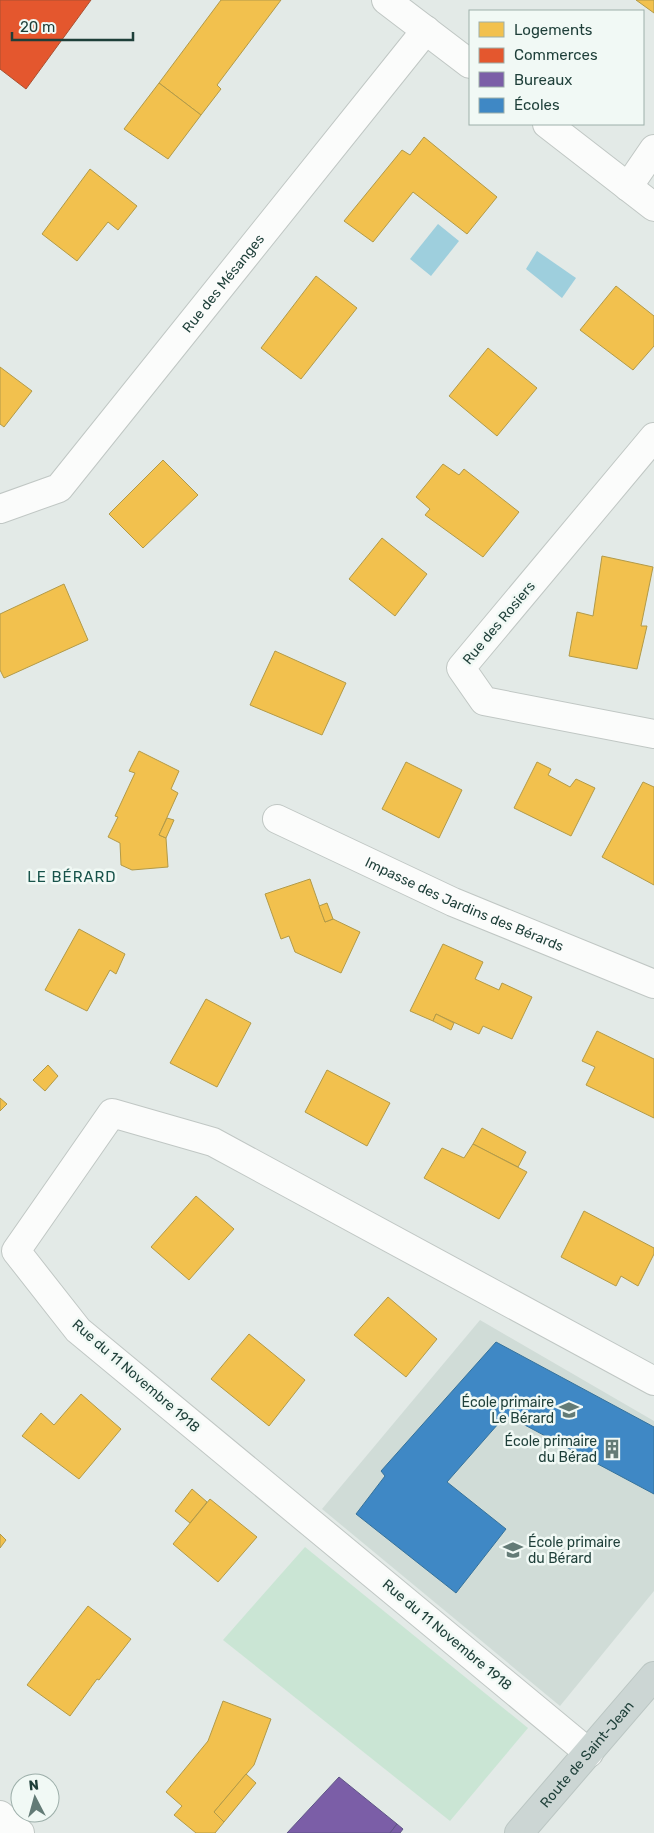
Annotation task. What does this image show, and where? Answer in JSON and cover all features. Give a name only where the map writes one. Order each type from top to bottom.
[{"type":"main road","name":"Route de Saint-Jean","points":[[519,1833],[654,1676]]},
{"type":"street","points":[[386,0],[469,63]]},
{"type":"street","name":"Rue des Mésanges","points":[[0,509],[59,488],[426,30]]},
{"type":"street","points":[[548,125],[654,208]]},
{"type":"street","points":[[628,187],[654,148]]},
{"type":"street","name":"Rue des Rosiers","points":[[654,437],[461,668],[484,701],[654,734]]},
{"type":"street","name":"Impasse des Jardins des Bérards","points":[[277,819],[453,902],[654,984]]},
{"type":"street","name":"Rue du 11 Novembre 1918","points":[[588,1753],[78,1330],[16,1251],[112,1113],[213,1142],[654,1381]]},
{"type":"street","points":[[0,1815],[20,1833]]},
{"type":"shaded area","name":"École primaire du Bérard","points":[[480,1320],[654,1421],[654,1591],[560,1706],[322,1509]]},
{"type":"green space","points":[[305,1547],[528,1728],[450,1821],[223,1640]]},
{"type":"water","points":[[438,224],[459,241],[431,276],[410,259]]},
{"type":"water","points":[[537,251],[576,278],[562,298],[526,269]]},
{"type":"building: Logements","points":[[221,0],[281,0],[217,85],[221,89],[201,115],[159,83]]},
{"type":"building: Logements","points":[[636,0],[654,0],[654,13]]},
{"type":"building: Logements","points":[[159,83],[201,115],[168,159],[124,129]]},
{"type":"building: Logements","points":[[424,137],[497,197],[467,234],[413,192],[373,242],[344,221],[402,150],[410,155]]},
{"type":"building: Logements","points":[[90,169],[137,206],[118,230],[108,222],[77,261],[42,234]]},
{"type":"building: Logements","points":[[316,276],[357,308],[301,379],[261,348]]},
{"type":"building: Logements","points":[[616,286],[654,316],[654,346],[633,370],[580,330]]},
{"type":"building: Logements","points":[[488,348],[537,388],[497,436],[449,396]]},
{"type":"building: Logements","points":[[0,367],[32,391],[4,427],[0,424]]},
{"type":"building: Logements","points":[[163,460],[198,495],[143,548],[109,514]]},
{"type":"building: Logements","points":[[443,464],[459,475],[464,469],[519,512],[483,557],[425,515],[430,509],[416,497]]},
{"type":"building: Logements","points":[[382,538],[427,574],[395,616],[349,579]]},
{"type":"building: Logements","points":[[602,556],[653,567],[641,626],[647,626],[637,669],[569,656],[577,612],[593,616]]},
{"type":"building: Logements","points":[[64,584],[88,640],[4,678],[0,670],[0,614]]},
{"type":"building: Logements","points":[[275,651],[346,683],[322,735],[250,705]]},
{"type":"building: Logements","points":[[139,751],[179,771],[171,789],[178,793],[159,835],[166,838],[168,867],[132,870],[121,865],[120,843],[108,837],[118,817],[115,816],[135,773],[129,771]]},
{"type":"building: Logements","points":[[406,762],[462,790],[439,838],[382,809]]},
{"type":"building: Logements","points":[[537,762],[551,769],[548,775],[570,787],[576,779],[595,788],[571,836],[514,808]]},
{"type":"building: Logements","points":[[643,782],[654,787],[654,885],[602,857]]},
{"type":"building: Logements","points":[[167,818],[174,820],[166,838],[159,835]]},
{"type":"building: Logements","points":[[310,879],[325,922],[333,919],[360,932],[341,973],[295,952],[289,936],[281,939],[265,894]]},
{"type":"building: Logements","points":[[327,903],[333,919],[325,922],[319,906]]},
{"type":"building: Logements","points":[[79,929],[125,954],[116,974],[110,970],[87,1011],[45,990]]},
{"type":"building: Logements","points":[[443,944],[483,962],[475,979],[499,990],[502,983],[532,997],[512,1039],[483,1026],[479,1034],[436,1014],[433,1021],[410,1011]]},
{"type":"building: Logements","points":[[206,999],[251,1023],[217,1087],[170,1063]]},
{"type":"building: Logements","points":[[436,1014],[454,1023],[451,1030],[433,1021]]},
{"type":"building: Logements","points":[[597,1031],[654,1059],[654,1118],[586,1085],[595,1067],[582,1061]]},
{"type":"building: Logements","points":[[48,1065],[58,1076],[45,1091],[33,1080]]},
{"type":"building: Logements","points":[[327,1070],[390,1103],[367,1146],[305,1112]]},
{"type":"building: Logements","points":[[0,1098],[7,1104],[0,1111]]},
{"type":"building: Logements","points":[[482,1128],[526,1152],[518,1167],[473,1144]]},
{"type":"building: Logements","points":[[473,1144],[527,1172],[499,1219],[424,1178],[442,1148],[464,1158]]},
{"type":"building: Logements","points":[[196,1196],[234,1229],[189,1280],[151,1247]]},
{"type":"building: Logements","points":[[584,1211],[654,1248],[654,1254],[638,1286],[621,1276],[616,1286],[561,1257]]},
{"type":"building: Logements","points":[[388,1297],[437,1339],[406,1377],[354,1335]]},
{"type":"building: Logements","points":[[249,1334],[305,1380],[269,1426],[211,1379]]},
{"type":"building: Logements","points":[[81,1394],[121,1429],[79,1479],[22,1436],[41,1413],[54,1425]]},
{"type":"building: Logements","points":[[192,1489],[207,1502],[190,1523],[175,1511]]},
{"type":"building: Logements","points":[[210,1499],[257,1537],[218,1582],[173,1544]]},
{"type":"building: Logements","points":[[0,1534],[6,1540],[0,1548]]},
{"type":"building: Logements","points":[[88,1606],[131,1639],[99,1680],[97,1679],[70,1716],[27,1685]]},
{"type":"building: Logements","points":[[223,1701],[271,1719],[254,1765],[214,1812],[224,1822],[215,1833],[196,1833],[174,1815],[182,1806],[166,1792],[208,1741]]},
{"type":"building: Logements","points":[[246,1774],[256,1783],[224,1822],[214,1812]]},
{"type":"building: Commerces","points":[[0,0],[91,0],[26,89],[0,69]]},
{"type":"building: Bureaux","points":[[339,1777],[397,1824],[390,1833],[287,1833]]},
{"type":"building: Bureaux","points":[[397,1824],[403,1829],[400,1833],[390,1833]]},
{"type":"building: Écoles","name":"École primaire du Bérad","points":[[496,1342],[654,1427],[654,1494],[506,1415],[447,1482],[506,1529],[456,1593],[356,1514],[385,1476],[381,1471]]},
{"type":"place","name":"École primaire Le Bérard","points":[[569,1410]]},
{"type":"place","name":"École primaire du Bérad","points":[[612,1449]]},
{"type":"place","name":"École primaire du Bérard","points":[[513,1550]]},
{"type":"district","name":"LE BÉRARD","points":[[72,877]]}]
